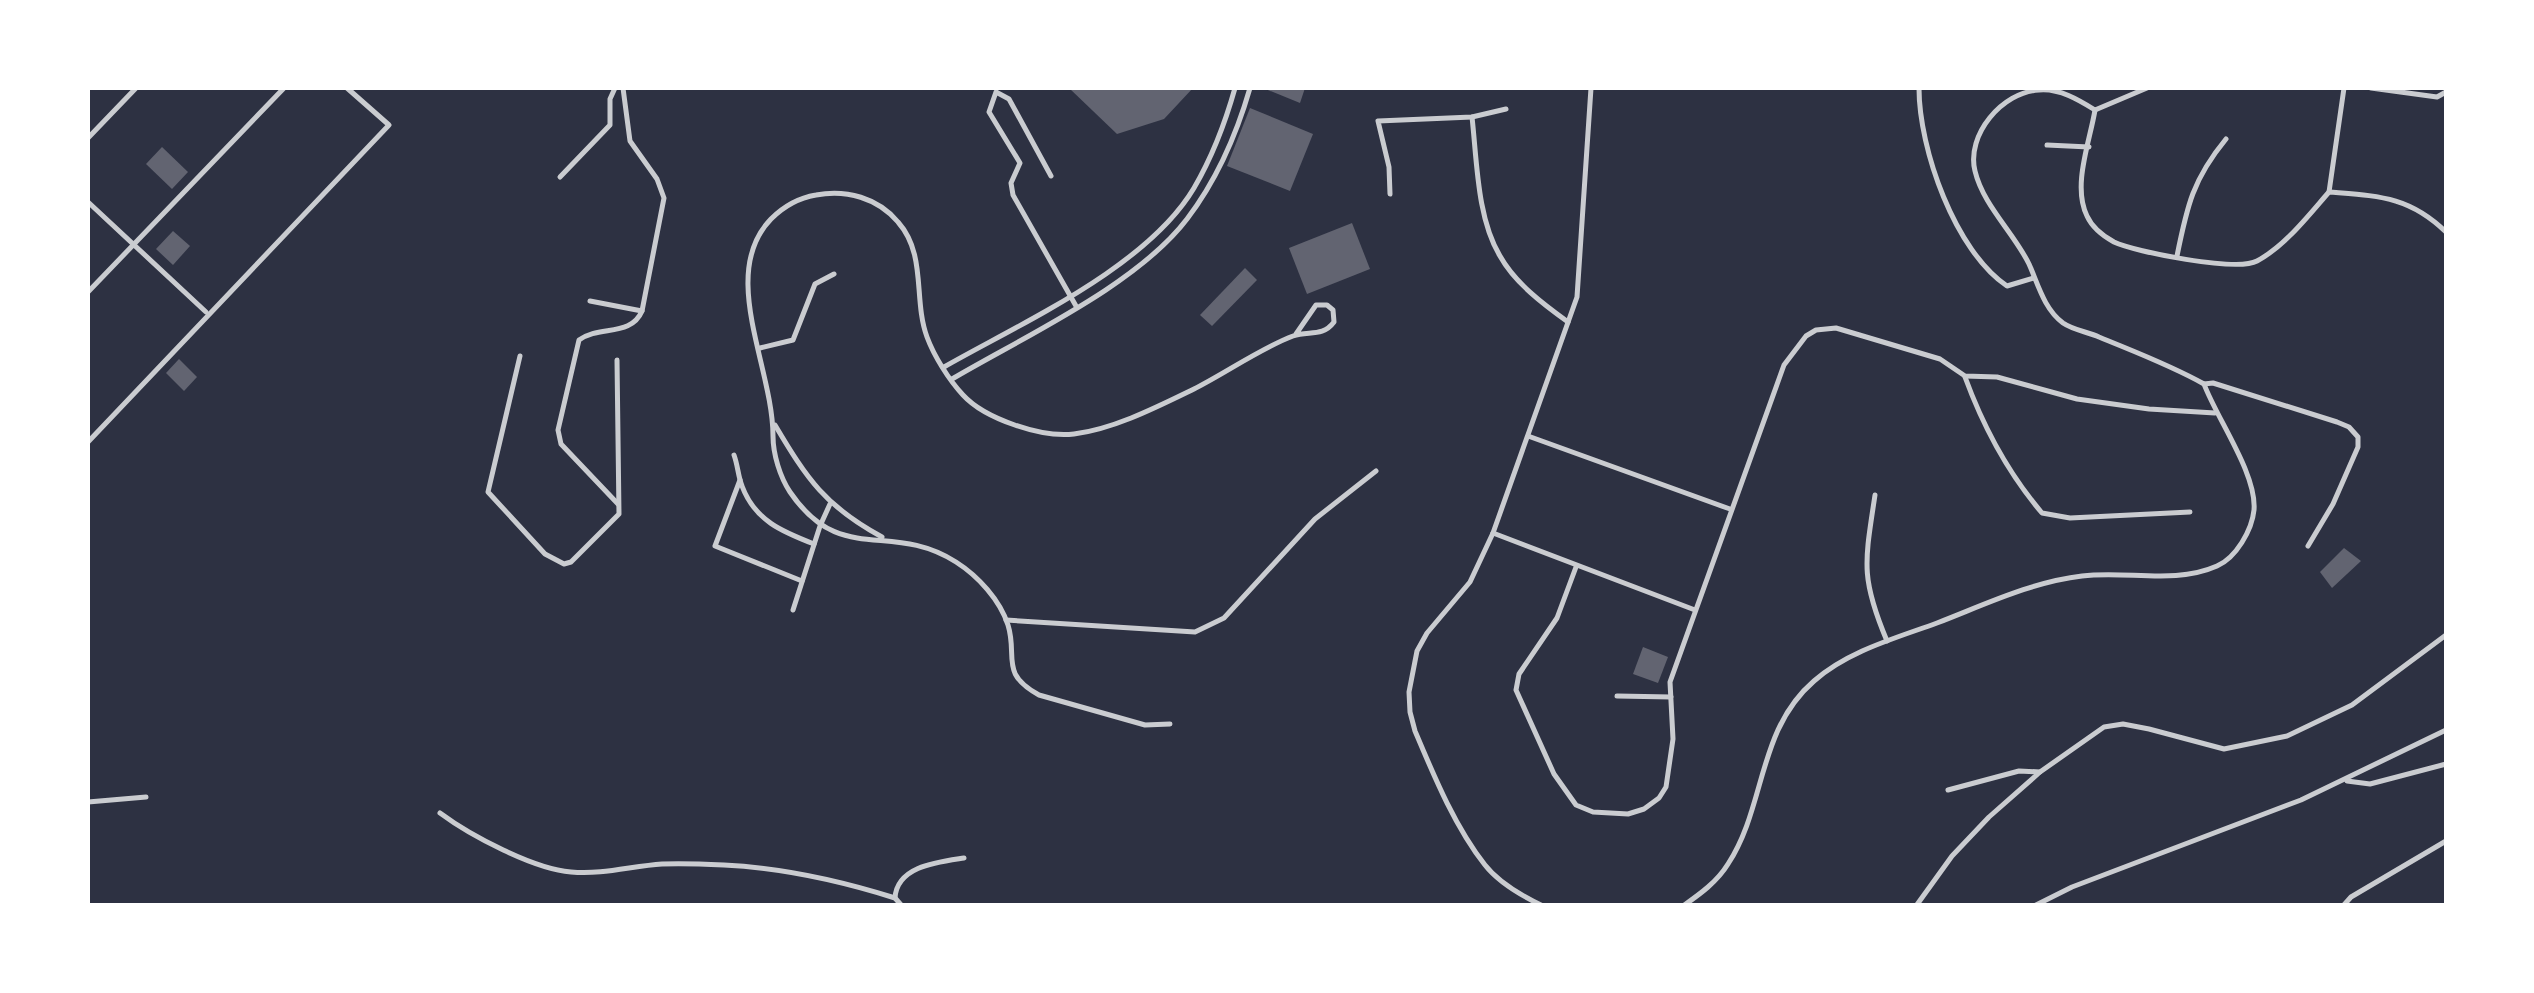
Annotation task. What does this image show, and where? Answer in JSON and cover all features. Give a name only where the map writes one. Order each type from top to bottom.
[{"type":"street","points":[[88,138],[136,88]]},
{"type":"street","points":[[88,292],[284,88]]},
{"type":"street","points":[[88,442],[388,125],[348,88]]},
{"type":"street","points":[[560,177],[610,125],[610,100],[615,88]]},
{"type":"street","points":[[618,504],[560,444],[558,430],[579,340],[592,332],[627,327],[638,320],[664,198],[658,179],[630,141],[624,88]]},
{"type":"street","points":[[944,367],[1110,272],[1160,228],[1194,189],[1235,88]]},
{"type":"street","points":[[952,380],[1118,280],[1185,222],[1207,190],[1250,88]]},
{"type":"street","points":[[1543,906],[1486,867],[1426,756],[1410,712],[1411,671],[1427,632],[1470,582],[1493,533],[1576,297],[1582,260],[1591,88]]},
{"type":"street","points":[[1919,88],[1926,141],[1956,222],[1996,278],[2007,286],[2035,278]]},
{"type":"street","points":[[2096,110],[2146,88]]},
{"type":"street","points":[[2096,110],[2080,192],[2087,216],[2100,234],[2144,251],[2236,266],[2254,263],[2299,226],[2329,192],[2344,88]]},
{"type":"street","points":[[2372,88],[2437,97],[2446,92]]},
{"type":"street","points":[[2096,110],[2063,93],[2038,90],[2016,97],[1996,111],[1981,130],[1973,152],[1975,172],[2045,303],[2064,323],[2162,361],[2204,384],[2213,383],[2337,422],[2358,437],[2358,447],[2333,504],[2308,546]]},
{"type":"street","points":[[1051,176],[1008,99],[996,92],[989,112],[1020,163],[1011,183],[1013,195],[1076,306]]},
{"type":"street","points":[[1232,100],[1244,104]]},
{"type":"street","points":[[1390,194],[1389,168],[1378,120],[1472,117],[1506,109]]},
{"type":"street","points":[[1472,117],[1486,218],[1499,256],[1526,287],[1568,322]]},
{"type":"street","points":[[2177,256],[2202,168],[2226,139]]},
{"type":"street","points":[[2047,146],[2089,148]]},
{"type":"street","points":[[1170,724],[1145,725],[1028,689],[1010,662],[1011,636],[992,594],[958,563],[921,544],[884,539],[864,541],[820,526],[802,510],[786,486],[772,449],[773,421],[746,284],[748,254],[761,230],[780,210],[802,198],[830,192],[851,194],[887,210],[900,224],[917,258],[927,336],[952,380],[964,396],[1041,434],[1079,434],[1183,394],[1296,334],[1320,333],[1330,328],[1333,310],[1316,305],[1296,334]]},
{"type":"street","points":[[2329,192],[2406,203],[2432,218],[2446,232]]},
{"type":"street","points":[[88,202],[207,313]]},
{"type":"street","points":[[760,348],[794,340],[815,284],[834,274]]},
{"type":"street","points":[[590,301],[642,311]]},
{"type":"street","points":[[1576,566],[1558,618],[1519,674],[1516,690],[1554,774],[1576,805],[1593,812],[1628,814],[1644,809],[1666,787],[1670,766],[1670,682],[1784,365],[1806,336],[1827,328],[1848,330],[1940,360],[1964,376],[1997,377],[2078,399],[2214,413]]},
{"type":"street","points":[[520,356],[488,492],[545,554],[564,564],[572,562],[619,514],[616,360]]},
{"type":"street","points":[[1964,376],[1980,419],[2014,476],[2042,513],[2070,518],[2190,512]]},
{"type":"street","points":[[1684,906],[1714,882],[1729,863],[1750,811],[1767,752],[1793,704],[1828,669],[1886,641],[2053,581],[2085,575],[2161,577],[2220,565],[2242,540],[2254,512],[2250,483],[2214,413],[2204,384]]},
{"type":"street","points":[[773,421],[810,482],[830,504],[884,539]]},
{"type":"street","points":[[1528,436],[1730,509]]},
{"type":"street","points":[[734,455],[752,504],[775,529],[814,544]]},
{"type":"street","points":[[1006,620],[1195,632],[1210,626],[1224,618],[1315,519],[1376,471]]},
{"type":"street","points":[[740,480],[715,546],[802,581]]},
{"type":"street","points":[[1875,495],[1865,568],[1867,586],[1886,641]]},
{"type":"street","points":[[793,610],[830,504]]},
{"type":"street","points":[[1493,533],[1695,610]]},
{"type":"street","points":[[1916,906],[1976,830],[2040,772],[2104,727],[2123,724],[2224,749],[2287,736],[2352,705],[2446,634]]},
{"type":"street","points":[[1617,696],[1671,697]]},
{"type":"street","points":[[2034,906],[2072,887],[2347,780],[2446,730]]},
{"type":"street","points":[[2347,780],[2370,784],[2446,764]]},
{"type":"street","points":[[1948,790],[2019,771],[2040,772]]},
{"type":"street","points":[[88,802],[146,797]]},
{"type":"street","points":[[440,814],[512,852],[569,872],[662,864],[722,865],[810,874],[895,898]]},
{"type":"street","points":[[2344,906],[2351,897],[2446,841]]},
{"type":"street","points":[[902,906],[894,892],[904,876],[936,862],[964,858]]},
{"type":"street","points":[[1112,906],[1130,906]]},
{"type":"building","points":[[1069,88],[1193,88],[1164,119],[1117,134]]},
{"type":"building","points":[[1263,88],[1305,88],[1300,103]]},
{"type":"building","points":[[1250,108],[1313,134],[1290,191],[1227,166]]},
{"type":"building","points":[[162,147],[188,172],[172,189],[146,164]]},
{"type":"building","points":[[1352,223],[1370,269],[1307,294],[1289,248]]},
{"type":"building","points":[[173,231],[190,246],[173,265],[156,249]]},
{"type":"building","points":[[1245,268],[1257,280],[1212,326],[1200,315]]},
{"type":"building","points":[[179,359],[197,377],[184,391],[166,373]]},
{"type":"building","points":[[2344,548],[2361,561],[2332,588],[2320,572]]},
{"type":"building","points":[[1643,647],[1668,657],[1658,683],[1633,674]]}]
